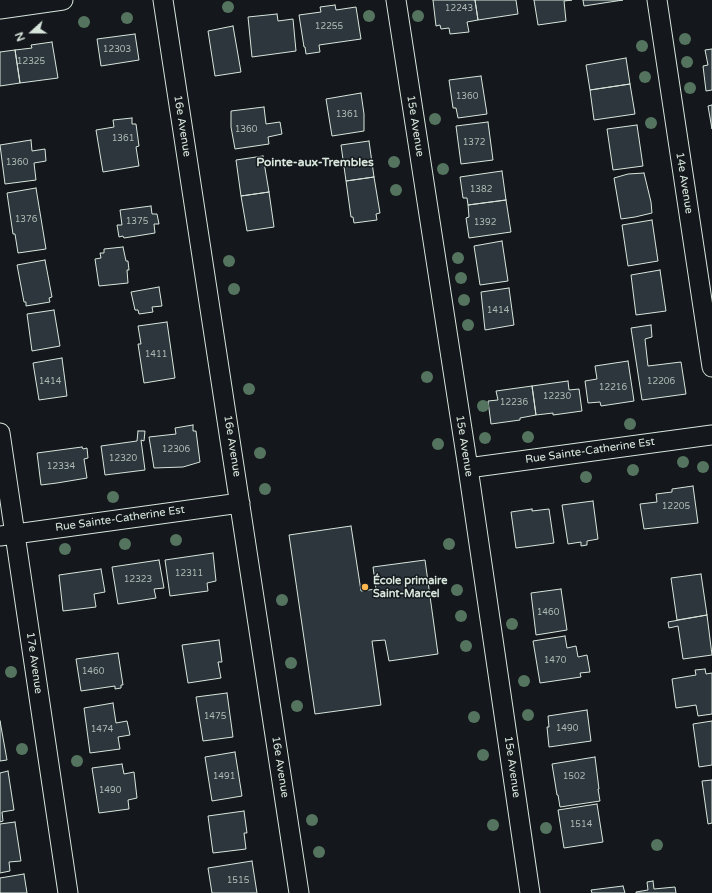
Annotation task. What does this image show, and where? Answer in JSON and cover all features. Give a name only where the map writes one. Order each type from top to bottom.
[{"type":"street","points":[[0,9],[63,0]]},
{"type":"street","name":"16e Avenue","points":[[163,0],[299,893]]},
{"type":"street","name":"15e Avenue","points":[[396,0],[468,468],[530,893]]},
{"type":"street","name":"14e Avenue","points":[[657,0],[712,367]]},
{"type":"street","name":"17e Avenue","points":[[0,433],[8,535],[68,893]]},
{"type":"street","name":"Rue Sainte-Catherine Est","points":[[468,468],[712,435]]},
{"type":"street","name":"Rue Sainte-Catherine Est","points":[[8,535],[240,503]]},
{"type":"building","points":[[433,0],[475,0],[478,20],[467,22],[469,32],[450,34],[449,28],[441,29],[440,25],[436,26]]},
{"type":"building","points":[[475,0],[516,0],[518,14],[478,20]]},
{"type":"building","points":[[534,0],[572,0],[564,1],[566,21],[538,25]]},
{"type":"building","points":[[583,0],[623,0],[584,6]]},
{"type":"building","points":[[335,5],[336,10],[356,7],[361,39],[319,45],[320,52],[306,54],[299,15],[321,12],[320,7]]},
{"type":"building","points":[[277,14],[278,21],[293,19],[296,51],[252,57],[248,17]]},
{"type":"building","points":[[233,26],[241,72],[215,76],[208,31]]},
{"type":"building","points":[[135,34],[139,60],[101,66],[97,39]]},
{"type":"building","points":[[52,42],[58,78],[20,83],[15,50],[32,48],[31,45]]},
{"type":"building","points":[[712,49],[712,90],[706,91],[703,66],[708,65],[705,50]]},
{"type":"building","points":[[15,50],[20,83],[0,86],[0,52]]},
{"type":"building","points":[[626,58],[630,84],[590,90],[586,65]]},
{"type":"building","points":[[481,76],[487,114],[458,118],[456,108],[453,108],[449,80]]},
{"type":"building","points":[[630,84],[635,114],[594,120],[590,90]]},
{"type":"building","points":[[361,93],[364,114],[364,131],[332,136],[326,99]]},
{"type":"building","points":[[712,105],[712,129],[708,106]]},
{"type":"building","points":[[264,107],[266,124],[280,122],[282,134],[268,137],[269,144],[235,149],[231,127],[231,111]]},
{"type":"building","points":[[132,118],[132,124],[136,124],[139,146],[136,147],[139,166],[103,172],[96,130],[114,127],[113,120]]},
{"type":"building","points":[[488,122],[493,160],[461,164],[456,126]]},
{"type":"building","points":[[637,125],[643,166],[613,170],[607,129]]},
{"type":"building","points":[[31,140],[32,151],[45,149],[46,161],[34,163],[36,180],[5,184],[0,145]]},
{"type":"building","points":[[369,141],[374,177],[346,181],[341,145]]},
{"type":"building","points":[[263,156],[269,192],[241,196],[236,160]]},
{"type":"building","points":[[502,171],[506,200],[468,205],[467,198],[463,198],[460,177]]},
{"type":"building","points":[[644,173],[652,213],[621,219],[614,178],[628,174]]},
{"type":"building","points":[[374,177],[380,213],[376,214],[377,220],[354,223],[353,217],[351,217],[346,181]]},
{"type":"building","points":[[36,188],[46,249],[18,253],[15,234],[13,234],[7,193]]},
{"type":"building","points":[[269,192],[274,227],[247,231],[241,196]]},
{"type":"building","points":[[506,200],[511,232],[469,238],[466,218],[469,217],[468,205]]},
{"type":"building","points":[[151,206],[152,214],[157,214],[159,224],[154,224],[155,233],[124,238],[123,236],[119,237],[117,225],[122,225],[120,210]]},
{"type":"building","points":[[652,220],[658,261],[628,266],[622,225]]},
{"type":"building","points":[[502,241],[508,281],[480,285],[474,246]]},
{"type":"building","points":[[123,247],[126,261],[128,261],[128,283],[99,286],[95,259],[101,258],[100,253],[104,253],[104,249]]},
{"type":"building","points":[[45,260],[52,297],[49,298],[50,302],[26,306],[17,265]]},
{"type":"building","points":[[660,270],[666,311],[636,315],[631,275]]},
{"type":"building","points":[[159,287],[162,306],[152,307],[153,312],[139,314],[138,310],[135,310],[131,292]]},
{"type":"building","points":[[509,288],[514,325],[485,330],[481,292]]},
{"type":"building","points":[[54,310],[60,346],[32,351],[27,314]]},
{"type":"building","points":[[167,322],[175,378],[144,383],[138,344],[141,344],[138,326]]},
{"type":"building","points":[[651,325],[652,337],[645,339],[648,366],[681,362],[686,394],[642,400],[631,328]]},
{"type":"building","points":[[62,358],[67,396],[39,400],[33,363]]},
{"type":"building","points":[[628,361],[634,401],[601,406],[600,402],[588,403],[585,381],[597,379],[595,366]]},
{"type":"building","points":[[568,381],[569,390],[579,389],[582,411],[553,415],[553,413],[536,415],[532,386]]},
{"type":"building","points":[[532,386],[536,415],[520,418],[520,420],[491,424],[488,401],[498,400],[496,391]]},
{"type":"building","points":[[193,425],[193,431],[196,431],[200,462],[183,467],[154,468],[149,437],[176,434],[175,428]]},
{"type":"building","points":[[138,431],[145,431],[144,441],[141,440],[145,470],[105,475],[101,446],[137,441]]},
{"type":"building","points":[[82,447],[83,449],[87,448],[88,458],[84,459],[87,478],[41,485],[37,453]]},
{"type":"building","points":[[693,486],[698,523],[644,529],[640,504],[657,502],[656,494],[672,492],[672,489]]},
{"type":"building","points":[[593,501],[598,539],[587,541],[587,545],[581,546],[581,542],[568,544],[562,505]]},
{"type":"building","points":[[532,509],[532,511],[549,509],[554,543],[516,548],[511,512]]},
{"type":"building","points":[[351,526],[361,591],[376,589],[373,567],[425,560],[438,654],[389,661],[385,640],[372,641],[381,705],[315,714],[289,535]]},
{"type":"building","points":[[213,553],[216,581],[207,583],[208,591],[170,596],[165,560]]},
{"type":"building","points":[[159,560],[164,588],[154,589],[156,598],[118,604],[112,567]]},
{"type":"building","points":[[101,569],[105,592],[94,594],[96,607],[63,611],[59,575]]},
{"type":"building","points":[[701,574],[707,615],[677,620],[671,578]]},
{"type":"building","points":[[561,589],[567,630],[536,635],[531,593]]},
{"type":"building","points":[[707,615],[712,655],[683,659],[678,626],[669,628],[668,622]]},
{"type":"building","points":[[565,636],[567,648],[576,646],[578,657],[587,655],[590,672],[580,673],[581,677],[540,683],[533,641]]},
{"type":"building","points":[[219,640],[222,662],[218,662],[221,678],[188,683],[182,645]]},
{"type":"building","points":[[118,653],[123,685],[121,685],[121,688],[115,689],[115,686],[81,691],[76,659]]},
{"type":"building","points":[[705,669],[706,674],[712,673],[712,714],[698,716],[696,705],[676,708],[672,679],[696,675],[695,670]]},
{"type":"building","points":[[227,693],[233,737],[203,741],[196,697]]},
{"type":"building","points":[[113,703],[116,723],[127,721],[130,735],[118,737],[120,749],[90,753],[84,708]]},
{"type":"building","points":[[587,710],[591,741],[549,747],[547,727],[549,727],[548,716]]},
{"type":"building","points":[[0,721],[7,760],[0,761]]},
{"type":"building","points":[[712,721],[712,765],[699,767],[693,724]]},
{"type":"building","points":[[235,752],[242,796],[212,801],[205,757]]},
{"type":"building","points":[[595,757],[600,801],[560,807],[552,764]]},
{"type":"building","points":[[122,764],[124,774],[134,772],[137,798],[128,800],[129,809],[99,813],[92,768]]},
{"type":"building","points":[[8,771],[14,810],[2,812],[3,821],[0,822],[0,773]]},
{"type":"building","points":[[712,780],[712,823],[708,824],[702,781]]},
{"type":"building","points":[[597,804],[603,842],[564,848],[558,810]]},
{"type":"building","points":[[244,811],[247,833],[244,833],[246,849],[213,853],[208,816]]},
{"type":"building","points":[[15,822],[21,861],[9,862],[10,871],[0,873],[0,824]]},
{"type":"building","points":[[252,861],[257,893],[212,893],[208,868]]},
{"type":"building","points":[[24,874],[27,893],[0,893],[0,878]]},
{"type":"building","points":[[653,881],[654,889],[675,887],[676,893],[636,893],[648,890],[647,882]]},
{"type":"building","points":[[623,886],[625,893],[592,893],[591,890]]},
{"type":"place","name":"École primaire Saint-Marcel","points":[[365,587]]},
{"type":"district","name":"Pointe-aux-Trembles","points":[[315,163]]}]
